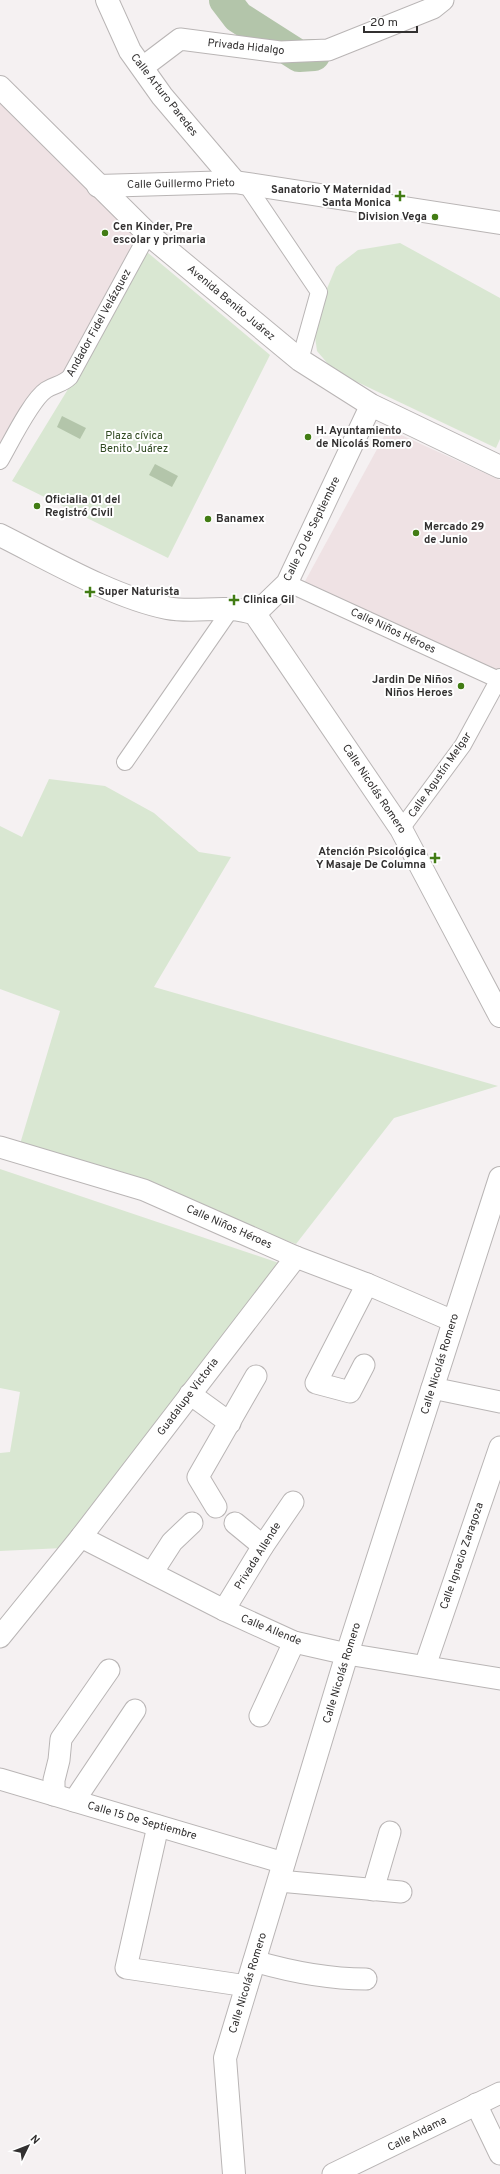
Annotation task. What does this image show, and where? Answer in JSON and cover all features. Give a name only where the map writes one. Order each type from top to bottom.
[{"type":"main road","name":"Calle Arturo Paredes","points":[[107,0],[130,52],[143,67],[162,96],[240,183]]},
{"type":"main road","name":"Avenida Benito Juárez","points":[[0,86],[98,186],[148,234],[300,360],[371,405],[500,466]]},
{"type":"main road","name":"Calle Guillermo Prieto","points":[[98,186],[240,183],[500,223]]},
{"type":"main road","points":[[0,535],[69,570],[134,599],[184,611],[230,609],[244,610],[255,614]]},
{"type":"main road","name":"Calle Nicolás Romero","points":[[255,614],[401,829],[500,1016]]},
{"type":"main road","name":"Calle Nicolás Romero","points":[[234,2174],[225,2058],[347,1654],[500,1178]]},
{"type":"street","name":"Privada Hidalgo","points":[[143,67],[180,40],[280,52],[328,50],[433,8],[443,0]]},
{"type":"street","name":"Calle Arturo Paredes","points":[[240,183],[319,292],[300,360]]},
{"type":"street","name":"Andador Fidel Velázquez","points":[[0,461],[36,401],[46,390],[64,384],[70,377],[148,234]]},
{"type":"street","name":"Calle 20 de Septiembre","points":[[255,614],[287,583],[371,405]]},
{"type":"street","name":"Calle Niños Héroes","points":[[287,583],[499,679]]},
{"type":"street","points":[[125,762],[230,609]]},
{"type":"street","name":"Calle Agustín Melgar","points":[[401,829],[463,745],[499,679]]},
{"type":"street","name":"Calle Niños Héroes","points":[[0,1147],[144,1190],[296,1257],[368,1284],[453,1321]]},
{"type":"street","name":"Guadalupe Victoria","points":[[0,1638],[81,1537],[296,1257]]},
{"type":"street","points":[[364,1365],[350,1392],[316,1383],[368,1284]]},
{"type":"street","points":[[216,1506],[198,1477],[256,1376]]},
{"type":"street","points":[[432,1388],[500,1402]]},
{"type":"street","points":[[190,1394],[230,1423]]},
{"type":"street","name":"Calle Ignacio Zaragoza","points":[[425,1666],[500,1447]]},
{"type":"street","name":"Privada Allende","points":[[224,1610],[263,1546],[293,1502]]},
{"type":"street","points":[[152,1574],[172,1542],[192,1523]]},
{"type":"street","points":[[235,1523],[263,1546]]},
{"type":"street","name":"Calle Allende","points":[[81,1537],[224,1610],[294,1642],[347,1654],[500,1679]]},
{"type":"street","points":[[260,1716],[294,1642]]},
{"type":"street","points":[[54,1795],[54,1780],[59,1760],[61,1739],[109,1670]]},
{"type":"street","points":[[74,1801],[135,1710]]},
{"type":"street","name":"Calle 15 De Septiembre","points":[[0,1779],[158,1826],[281,1872],[373,1890],[401,1892]]},
{"type":"street","points":[[158,1826],[126,1968],[247,1986]]},
{"type":"street","points":[[373,1890],[390,1832]]},
{"type":"street","points":[[254,1962],[296,1973],[323,1977],[366,1979]]},
{"type":"street","name":"Calle Aldama","points":[[333,2174],[366,2167],[476,2104],[500,2093]]},
{"type":"street","points":[[476,2104],[500,2154]]},
{"type":"shaded area","points":[[0,88],[143,230],[67,380],[46,390],[0,463]]},
{"type":"shaded area","points":[[62,416],[86,428],[80,439],[57,427]]},
{"type":"shaded area","name":"Mercado 29 de Junio","points":[[388,429],[500,480],[500,669],[497,675],[303,585]]},
{"type":"shaded area","points":[[155,464],[178,476],[172,487],[149,475]]},
{"type":"green space","points":[[400,243],[500,298],[500,439],[496,448],[334,371],[317,351],[313,322],[336,267],[358,250]]},
{"type":"green space","name":"Plaza cívica Benito Juárez","points":[[141,247],[270,355],[168,558],[12,481],[76,376]]},
{"type":"green space","points":[[49,779],[105,786],[154,813],[199,852],[231,857],[154,987],[498,1086],[394,1118],[296,1244],[20,1144],[60,1011],[0,989],[0,826],[22,837]]},
{"type":"green space","points":[[0,1169],[279,1263],[63,1548],[0,1551],[0,1453],[10,1452],[20,1392],[0,1388]]},
{"type":"waterway","points":[[225,0],[238,17],[299,56],[314,55]]},
{"type":"place","name":"Sanatorio Y Maternidad Santa Monica","points":[[400,196]]},
{"type":"place","name":"Division Vega","points":[[435,217]]},
{"type":"place","name":"Cen Kinder, Pre escolar y primaria","points":[[105,233]]},
{"type":"place","name":"H. Ayuntamiento de Nicolás Romero","points":[[308,437]]},
{"type":"place","name":"Oficialia 01 del Registró Civil","points":[[37,506]]},
{"type":"place","name":"Banamex","points":[[208,519]]},
{"type":"place","name":"Mercado 29 de Junio","points":[[416,533]]},
{"type":"place","name":"Super Naturista","points":[[90,592]]},
{"type":"place","name":"Clinica Gil","points":[[234,600]]},
{"type":"place","name":"Jardin De Niños Niños Heroes","points":[[461,686]]},
{"type":"place","name":"Atención Psicológica Y Masaje De Columna","points":[[435,858]]}]
